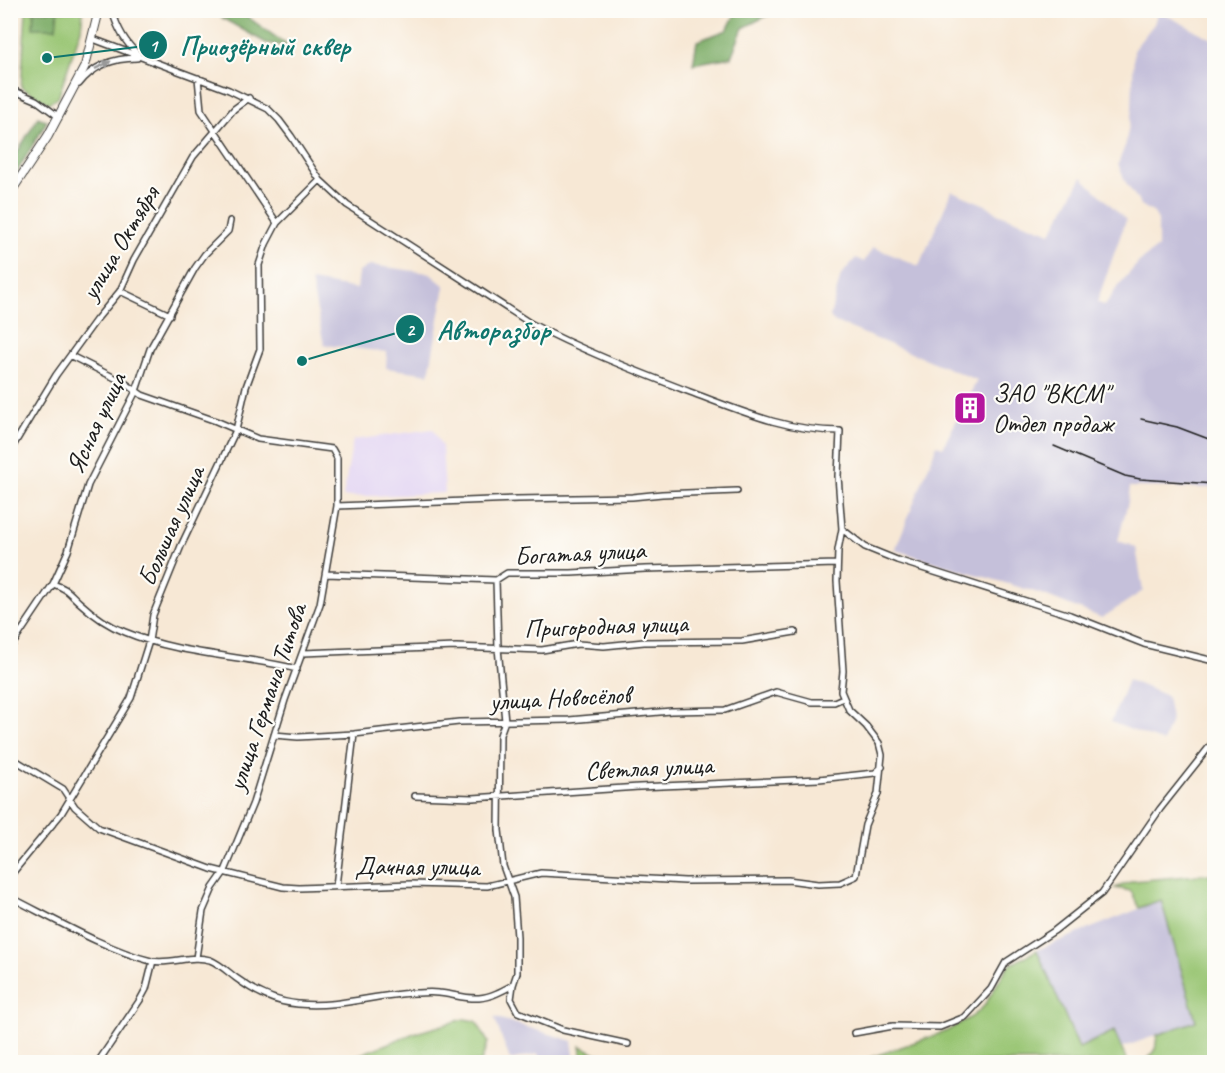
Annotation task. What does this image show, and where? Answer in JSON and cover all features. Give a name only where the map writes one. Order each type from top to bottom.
[{"type":"main road","points":[[10,193],[58,117],[85,66],[99,10]]},
{"type":"street","points":[[10,62],[14,10]]},
{"type":"street","points":[[112,10],[124,39],[141,57]]},
{"type":"street","points":[[93,39],[249,98],[268,109],[279,120],[320,180],[347,205],[492,300],[553,335],[645,375],[761,418],[786,426],[814,431],[840,431],[838,476],[842,529],[837,564],[843,698],[849,710],[866,726],[879,743],[882,767]]},
{"type":"street","points":[[73,90],[83,78],[98,67],[114,60],[141,57]]},
{"type":"street","points":[[198,78],[201,110],[277,223]]},
{"type":"street","points":[[10,89],[36,100],[58,117]]},
{"type":"street","name":"улица Октября","points":[[10,451],[56,375],[120,291],[134,260],[202,145],[234,109],[249,98]]},
{"type":"street","name":"Большая улица","points":[[10,876],[61,814],[131,698],[149,641],[153,615],[162,591],[236,430],[246,387],[260,349],[259,265],[266,244],[277,223],[320,180]]},
{"type":"street","name":"Ясная улица","points":[[10,648],[53,584],[68,551],[88,485],[136,391],[150,349],[195,268],[228,231],[230,221]]},
{"type":"street","points":[[120,291],[170,315]]},
{"type":"street","points":[[71,356],[125,382],[142,395],[236,430]]},
{"type":"street","name":"улица Германа Титова","points":[[196,958],[203,911],[213,888],[225,871],[253,803],[320,604],[337,506],[337,458],[332,449],[322,446],[272,442],[236,430]]},
{"type":"street","points":[[337,506],[632,497],[737,491]]},
{"type":"street","points":[[842,529],[865,547],[897,560],[1070,615],[1144,644],[1215,661]]},
{"type":"street","name":"Богатая улица","points":[[326,574],[496,580],[507,573],[837,564]]},
{"type":"street","points":[[496,580],[498,648],[505,721],[500,735],[499,830],[503,866],[514,897],[517,937],[517,974],[511,999],[518,1012],[563,1030],[628,1044]]},
{"type":"street","points":[[53,584],[67,589],[78,602],[123,632],[166,647],[263,661],[297,669]]},
{"type":"street","name":"Пригородная улица","points":[[303,653],[456,646],[542,650],[578,644],[604,646],[644,642],[742,641],[795,632]]},
{"type":"street","name":"улица Новосёлов","points":[[274,735],[298,737],[354,734],[459,722],[569,720],[671,711],[725,710],[776,692],[812,702],[834,702],[843,698]]},
{"type":"street","points":[[336,886],[354,734]]},
{"type":"street","points":[[854,1033],[893,1026],[940,1027],[965,1017],[991,989],[1005,962],[1054,931],[1102,893],[1160,809],[1215,741]]},
{"type":"street","name":"Дачная улица","points":[[10,757],[63,789],[83,815],[99,828],[198,865],[283,887],[300,888],[411,884],[487,886],[541,873],[685,881],[788,880],[818,884],[840,883],[856,876],[865,825],[878,794],[882,767]]},
{"type":"street","name":"Светлая улица","points":[[415,796],[473,798],[639,787],[819,779],[864,776],[875,773],[882,767]]},
{"type":"street","points":[[10,897],[110,945],[153,961],[196,958],[217,963],[238,980],[272,1000],[297,1004],[348,1003],[410,993],[438,993],[480,998],[513,985]]},
{"type":"street","points":[[98,1062],[146,989],[153,961]]},
{"type":"shaded area","points":[[1158,11],[1214,40],[1214,488],[1130,487],[1118,541],[1136,547],[1143,591],[1102,618],[1042,594],[895,550],[937,445],[943,447],[977,380],[833,321],[830,316],[841,275],[856,258],[864,262],[873,247],[919,266],[952,191],[988,206],[997,213],[1051,233],[1082,177],[1126,220],[1097,302],[1105,306],[1118,286],[1139,262],[1158,247],[1158,220],[1154,213],[1141,205],[1125,181],[1118,164],[1125,146],[1132,110],[1134,49],[1154,24]]},
{"type":"shaded area","points":[[370,265],[429,273],[445,286],[429,374],[386,368],[387,352],[324,345],[311,281],[357,289],[359,272]]},
{"type":"shaded area","points":[[433,429],[442,447],[445,493],[343,497],[353,440]]},
{"type":"shaded area","points":[[1128,680],[1167,696],[1171,720],[1163,742],[1111,722]]},
{"type":"shaded area","points":[[1161,900],[1196,1021],[1121,1048],[1114,1031],[1080,1048],[1037,950]]},
{"type":"shaded area","points":[[494,1017],[572,1041],[575,1062],[541,1062],[538,1054],[510,1060]]},
{"type":"green space","points":[[26,11],[83,11],[81,29],[58,98],[48,103],[21,87]]},
{"type":"green space","points":[[34,11],[58,11],[56,28],[33,28]]},
{"type":"green space","points":[[217,11],[239,11],[290,47],[266,43],[222,18]]},
{"type":"green space","points":[[737,11],[776,11],[743,28],[731,57],[693,64],[697,41],[727,30]]},
{"type":"green space","points":[[38,117],[47,121],[11,182],[11,163]]},
{"type":"green space","points":[[1210,874],[1214,891],[1214,1058],[1199,1058],[1188,1062],[1145,1062],[1155,1051],[1157,1035],[1196,1021],[1161,900],[1139,908],[1131,891],[1115,888],[1133,881]]},
{"type":"green space","points":[[1037,950],[1079,1048],[1114,1031],[1127,1061],[1136,1062],[858,1062],[947,1031],[973,1016],[984,1006],[1008,966]]},
{"type":"green space","points":[[464,1019],[476,1021],[488,1042],[481,1062],[341,1062],[412,1034]]},
{"type":"green space","points":[[581,1046],[597,1054],[619,1057],[619,1062],[583,1062]]},
{"type":"railway","points":[[1141,419],[1177,427],[1214,441]]},
{"type":"railway","points":[[1054,446],[1125,476],[1214,484]]},
{"type":"place","name":"Приозёрный сквер","points":[[47,58]]},
{"type":"place","name":"Авторазбор","points":[[302,361]]},
{"type":"place","name":"ЗАО \"ВКСМ\" Отдел продаж","points":[[970,408]]}]
